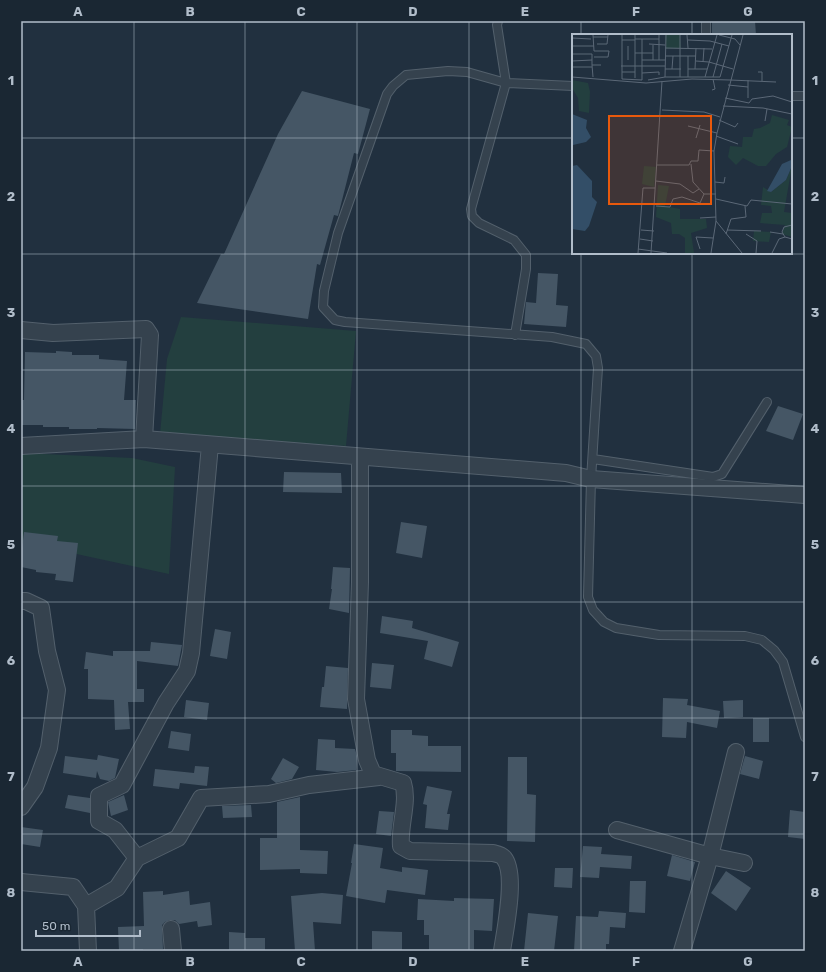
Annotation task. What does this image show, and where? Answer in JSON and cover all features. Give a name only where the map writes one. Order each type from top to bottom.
[{"type":"street","points":[[21,330],[53,333],[146,329],[150,335],[144,439]]},
{"type":"street","points":[[21,446],[144,439],[566,474],[591,478],[805,496]]},
{"type":"street","points":[[137,858],[115,830],[99,821],[99,796],[122,785],[166,703],[187,671],[191,652],[210,444]]},
{"type":"street","points":[[360,457],[360,582],[356,698],[367,760],[373,774],[403,783],[406,791],[400,835],[401,846],[410,851],[494,852],[504,857],[509,867],[511,880],[502,951]]},
{"type":"street","points":[[21,602],[26,601],[41,608],[47,651],[57,690],[49,748],[35,787],[21,806]]},
{"type":"street","points":[[682,951],[710,856],[736,752]]},
{"type":"street","points":[[86,906],[117,888],[137,858],[178,838],[200,798],[269,794],[309,785],[379,777]]},
{"type":"street","points":[[617,830],[710,856],[744,863]]},
{"type":"street","points":[[21,882],[73,887],[86,906],[88,951]]},
{"type":"street","points":[[171,929],[173,951]]},
{"type":"lane","points":[[498,21],[497,25],[506,83],[471,209],[472,216],[479,223],[514,240],[526,255],[526,269],[515,335]]},
{"type":"lane","points":[[706,21],[706,34]]},
{"type":"lane","points":[[572,86],[506,83],[467,72],[448,71],[406,75],[393,86],[387,94],[338,233],[324,291],[323,307],[335,320],[345,322],[552,337],[586,344],[596,356],[598,368],[591,478],[588,597],[593,610],[604,622],[616,628],[659,635],[745,636],[762,640],[774,650],[782,662],[805,737]]},
{"type":"lane","points":[[792,96],[805,96]]},
{"type":"lane","points":[[592,459],[713,477],[722,474],[767,402]]},
{"type":"green space","points":[[181,317],[356,331],[346,446],[160,434],[167,359]]},
{"type":"green space","points":[[21,453],[132,458],[175,467],[169,574],[21,542]]},
{"type":"building","points":[[712,21],[755,21],[756,34],[712,34]]},
{"type":"building","points":[[302,91],[370,109],[358,154],[354,153],[338,216],[334,215],[320,265],[317,264],[308,319],[197,303],[221,254],[224,254],[278,134]]},
{"type":"building","points":[[538,273],[558,274],[556,305],[568,306],[566,327],[524,324],[526,302],[536,303]]},
{"type":"building","points":[[56,351],[72,352],[72,355],[99,355],[99,359],[127,361],[124,400],[136,400],[135,429],[69,429],[69,427],[21,425],[21,400],[24,400],[25,352],[56,353]]},
{"type":"building","points":[[778,406],[803,414],[793,440],[766,431]]},
{"type":"building","points":[[284,472],[341,473],[342,493],[283,492]]},
{"type":"building","points":[[401,522],[427,526],[422,558],[396,553]]},
{"type":"building","points":[[24,532],[58,536],[57,541],[78,543],[73,582],[55,580],[56,574],[36,572],[36,570],[21,567]]},
{"type":"building","points":[[333,567],[350,568],[349,613],[329,609]]},
{"type":"building","points":[[382,616],[413,621],[412,628],[459,642],[452,667],[424,659],[428,641],[380,633]]},
{"type":"building","points":[[215,629],[231,632],[227,659],[210,656]]},
{"type":"building","points":[[151,642],[182,645],[178,666],[137,661],[137,689],[144,689],[144,702],[128,702],[130,729],[115,730],[114,700],[88,699],[88,669],[84,669],[86,652],[113,656],[113,651],[150,651]]},
{"type":"building","points":[[372,663],[394,665],[391,689],[370,687]]},
{"type":"building","points":[[326,666],[348,668],[347,709],[320,707]]},
{"type":"building","points":[[663,698],[688,699],[687,705],[720,711],[717,728],[687,722],[686,738],[662,737]]},
{"type":"building","points":[[186,700],[209,703],[207,720],[184,717]]},
{"type":"building","points":[[743,700],[743,717],[724,718],[723,701]]},
{"type":"building","points":[[753,718],[769,718],[769,742],[753,742]]},
{"type":"building","points":[[391,730],[412,730],[412,735],[428,736],[428,746],[461,746],[461,772],[396,771],[396,753],[391,753]]},
{"type":"building","points":[[171,731],[191,734],[189,751],[168,748]]},
{"type":"building","points":[[318,739],[335,740],[335,748],[355,749],[357,756],[356,770],[337,772],[316,770]]},
{"type":"building","points":[[98,755],[119,759],[115,778],[109,781],[100,779],[97,771],[96,778],[63,773],[65,756],[97,760]]},
{"type":"building","points":[[745,756],[763,761],[759,779],[740,774]]},
{"type":"building","points":[[508,757],[527,757],[527,794],[536,795],[535,842],[507,841]]},
{"type":"building","points":[[283,758],[299,767],[292,779],[276,783],[271,779]]},
{"type":"building","points":[[195,766],[209,767],[207,786],[180,783],[179,789],[153,786],[155,769],[194,773]]},
{"type":"building","points":[[427,786],[452,791],[447,814],[450,814],[448,830],[425,828],[427,805],[423,804]]},
{"type":"building","points":[[68,795],[90,798],[90,813],[65,808]]},
{"type":"building","points":[[124,795],[128,810],[111,816],[108,802]]},
{"type":"building","points":[[300,797],[300,850],[328,851],[327,874],[300,873],[300,869],[260,870],[260,838],[277,838],[277,802]]},
{"type":"building","points":[[251,805],[252,817],[223,818],[222,806]]},
{"type":"building","points":[[790,810],[805,812],[805,839],[788,837]]},
{"type":"building","points":[[379,811],[394,812],[391,836],[376,834]]},
{"type":"building","points":[[21,827],[43,830],[40,847],[21,844]]},
{"type":"building","points":[[354,844],[383,848],[380,868],[402,872],[402,867],[428,870],[425,895],[387,890],[385,903],[346,896]]},
{"type":"building","points":[[583,846],[602,847],[601,854],[632,856],[631,869],[600,867],[599,878],[580,877]]},
{"type":"building","points":[[672,855],[695,862],[690,881],[667,876]]},
{"type":"building","points":[[555,868],[573,868],[572,888],[554,887]]},
{"type":"building","points":[[726,871],[751,888],[736,911],[711,893]]},
{"type":"building","points":[[630,881],[646,881],[645,913],[629,912]]},
{"type":"building","points":[[163,891],[163,895],[189,891],[190,905],[210,902],[212,925],[198,927],[197,921],[179,924],[175,920],[170,920],[162,925],[163,949],[119,951],[118,927],[144,926],[143,892]]},
{"type":"building","points":[[322,893],[343,895],[341,924],[313,922],[315,951],[295,951],[291,896]]},
{"type":"building","points":[[454,898],[494,899],[492,931],[474,930],[474,951],[429,951],[429,935],[424,935],[424,920],[417,920],[418,899],[454,901]]},
{"type":"building","points":[[599,911],[626,913],[625,928],[610,927],[609,944],[606,944],[606,951],[574,951],[576,916],[598,917]]},
{"type":"building","points":[[528,913],[558,916],[554,951],[524,951]]},
{"type":"building","points":[[372,931],[402,932],[402,951],[372,951]]},
{"type":"building","points":[[229,932],[245,933],[245,938],[265,938],[265,951],[229,951]]}]
